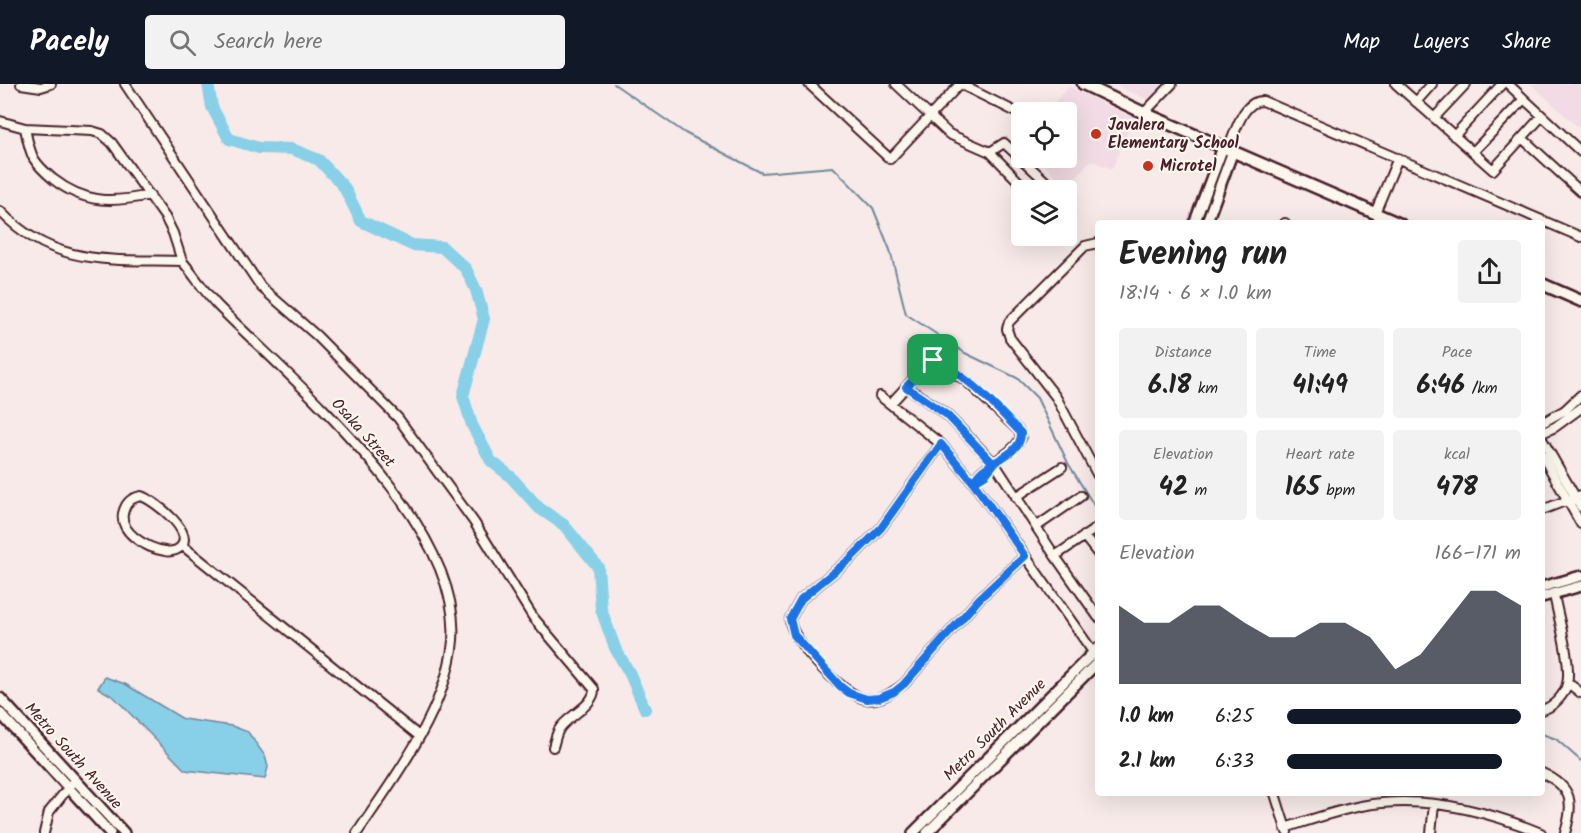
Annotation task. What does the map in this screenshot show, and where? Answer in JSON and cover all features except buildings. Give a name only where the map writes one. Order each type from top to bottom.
[{"type":"main road","points":[[1083,84],[1144,113],[1391,220]]},
{"type":"main road","points":[[1545,285],[1581,301]]},
{"type":"street","points":[[21,84],[41,87],[51,84]]},
{"type":"street","points":[[125,84],[261,287],[317,336],[398,418],[474,522],[533,617],[594,688],[594,694],[585,707],[559,729],[553,747]]},
{"type":"street","points":[[809,84],[889,158],[892,158],[960,84],[1011,110]]},
{"type":"street","points":[[896,84],[949,134],[969,145],[990,152],[1017,180]]},
{"type":"street","points":[[1144,113],[1172,84]]},
{"type":"street","points":[[1396,84],[1492,170],[1542,116]]},
{"type":"street","points":[[1416,102],[1432,84]]},
{"type":"street","points":[[1434,118],[1466,84]]},
{"type":"street","points":[[1454,136],[1502,84]]},
{"type":"street","points":[[1508,84],[1581,152]]},
{"type":"street","points":[[1473,152],[1524,99]]},
{"type":"street","points":[[1196,220],[1246,109],[1258,100],[1541,220]]},
{"type":"street","points":[[0,121],[25,128],[92,131],[102,134],[112,143],[150,195],[173,233],[182,261],[88,257],[54,250],[27,234],[0,211]]},
{"type":"street","points":[[25,128],[33,158],[48,175],[69,191],[92,199],[124,201],[150,195]]},
{"type":"street","points":[[1522,138],[1581,192]]},
{"type":"street","points":[[990,152],[1004,143],[1044,180]]},
{"type":"street","points":[[1207,220],[1228,149]]},
{"type":"street","points":[[1375,213],[1398,159]]},
{"type":"street","points":[[1545,222],[1581,237]]},
{"type":"street","points":[[1095,244],[1085,246],[1010,322],[1007,329],[1010,338],[1056,397],[1095,470]]},
{"type":"street","name":"Osaka Street","points":[[182,261],[217,304],[327,413],[385,477],[399,495],[432,552],[449,594],[453,647],[437,699],[419,736],[357,833]]},
{"type":"street","points":[[894,400],[933,360],[965,380],[991,402],[1022,435],[1016,447],[982,470],[973,482]]},
{"type":"street","points":[[906,387],[947,415],[994,464],[1055,556],[1095,609]]},
{"type":"street","points":[[1545,421],[1565,410],[1581,395]]},
{"type":"street","points":[[880,396],[941,444],[973,482],[1095,652]]},
{"type":"street","points":[[1545,432],[1581,408]]},
{"type":"street","points":[[941,444],[881,528],[851,558],[801,599],[790,619],[794,635],[849,693],[867,699],[879,698],[894,692],[904,684],[979,599],[1025,556]]},
{"type":"street","points":[[1545,444],[1575,498],[1581,524]]},
{"type":"street","points":[[1545,459],[1581,507]]},
{"type":"street","points":[[1016,497],[1062,467]]},
{"type":"street","points":[[141,496],[149,499],[182,529],[183,546],[176,551],[165,552],[130,534],[123,524],[122,514],[126,504],[133,498],[141,496]]},
{"type":"street","points":[[1036,527],[1081,496]]},
{"type":"street","points":[[1545,509],[1575,498]]},
{"type":"street","points":[[1055,556],[1095,529]]},
{"type":"street","points":[[1084,536],[1095,550]]},
{"type":"street","points":[[183,546],[419,736]]},
{"type":"street","points":[[1545,586],[1581,576]]},
{"type":"street","points":[[1545,596],[1581,586]]},
{"type":"street","points":[[1545,709],[1552,706],[1567,685],[1568,668],[1554,595]]},
{"type":"street","name":"Metro South Avenue","points":[[913,833],[1095,657]]},
{"type":"street","name":"Metro South Avenue","points":[[927,833],[1095,657]]},
{"type":"street","points":[[1567,685],[1581,693]]},
{"type":"street","name":"Metro South Avenue","points":[[0,698],[110,833]]},
{"type":"street","name":"Metro South Avenue","points":[[0,713],[124,833]]},
{"type":"street","points":[[1545,775],[1562,786],[1571,798],[1572,812],[1565,833]]},
{"type":"street","points":[[44,833],[49,812],[71,784]]},
{"type":"street","points":[[1276,796],[1286,831],[1324,814],[1362,805],[1400,802],[1467,808],[1541,833]]},
{"type":"street","points":[[1431,833],[1434,804]]},
{"type":"shaded area","points":[[1114,84],[1162,84],[1148,100]]},
{"type":"shaded area","points":[[1531,84],[1581,84],[1581,130]]},
{"type":"shaded area","name":"Javalera Elementary School","points":[[1069,87],[1133,118],[1112,169],[1091,160],[1073,180],[1061,180],[1048,168],[1077,168],[1077,102],[1055,102]]},
{"type":"water","points":[[105,677],[125,684],[183,719],[232,726],[248,732],[265,756],[268,767],[265,779],[185,770],[114,697],[98,688]]},
{"type":"waterway","points":[[208,84],[212,107],[229,139],[259,148],[292,149],[319,160],[344,187],[361,221],[412,245],[442,247],[466,269],[476,290],[484,319],[463,396],[472,425],[491,461],[510,476],[539,508],[564,525],[598,567],[601,609],[615,648],[630,674],[645,709]]},
{"type":"waterway","points":[[614,84],[685,133],[762,173],[833,167],[873,208],[890,250],[906,314],[965,353],[1017,378],[1037,398],[1068,463],[1095,507]]},
{"type":"waterway","points":[[1545,735],[1556,739],[1581,761]]},
{"type":"place","name":"Javalera Elementary School","points":[[1096,134]]},
{"type":"place","name":"Microtel","points":[[1148,166]]},
{"type":"route","points":[[933,360],[906,387],[947,415],[994,464],[986,474],[973,482],[941,444],[881,528],[851,558],[801,599],[790,619],[794,635],[840,686],[849,693],[867,699],[879,698],[894,692],[904,684],[979,599],[1025,556],[973,482],[982,470],[994,464],[1016,447],[1022,435],[991,402],[965,380],[933,360]]}]
